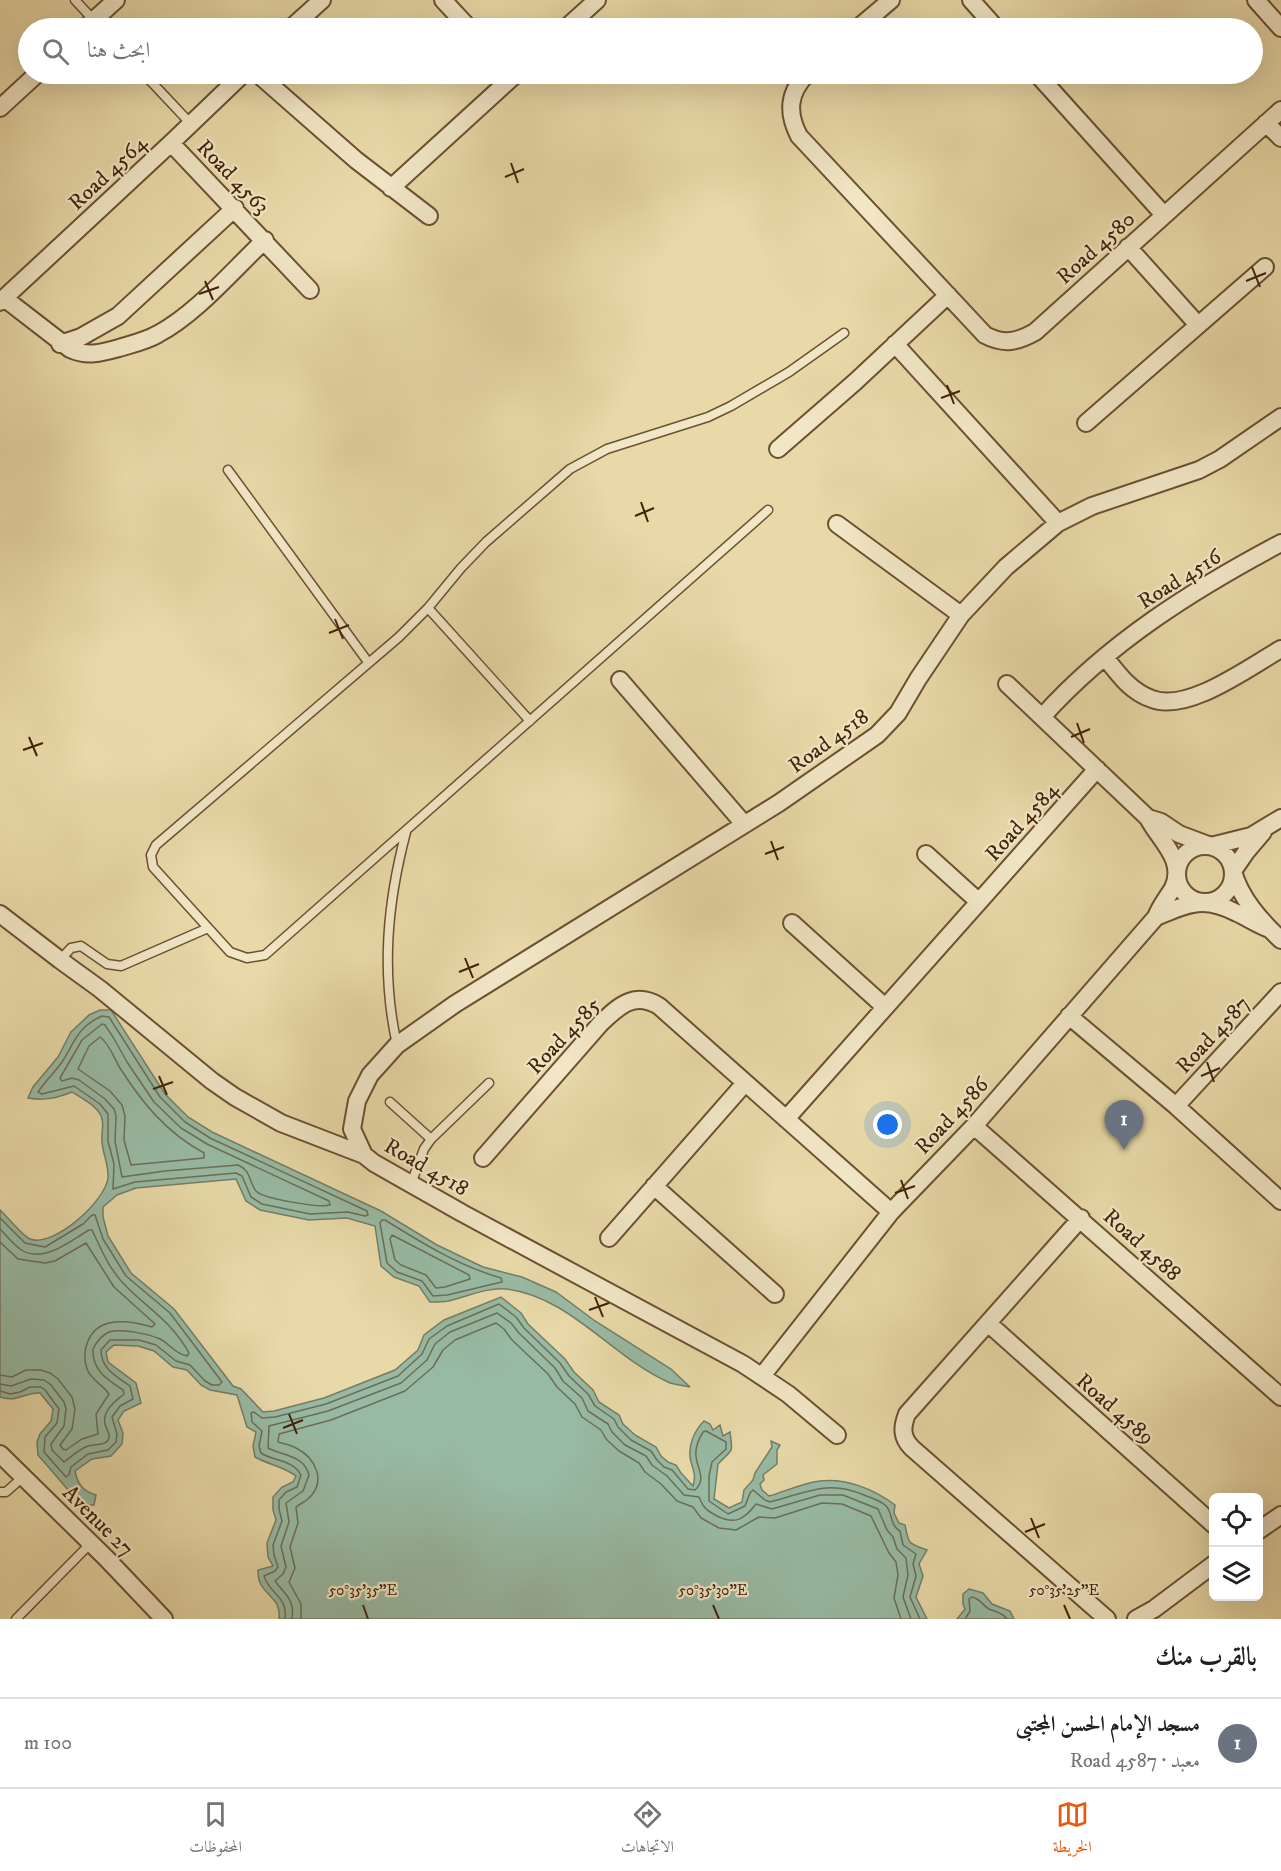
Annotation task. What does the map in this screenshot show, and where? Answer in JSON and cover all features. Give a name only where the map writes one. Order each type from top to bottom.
[{"type":"street","points":[[100,18],[116,0]]},
{"type":"street","points":[[302,18],[322,0]]},
{"type":"street","points":[[442,0],[459,18]]},
{"type":"street","points":[[577,18],[597,0]]},
{"type":"street","points":[[870,18],[891,0]]},
{"type":"street","points":[[971,0],[987,18]]},
{"type":"street","points":[[1256,0],[1281,28]]},
{"type":"street","points":[[0,108],[26,84]]},
{"type":"street","name":"Road 4564","points":[[2,300],[233,84]]},
{"type":"street","points":[[270,84],[391,188],[429,216]]},
{"type":"street","points":[[391,188],[503,84]]},
{"type":"street","name":"Road 4580","points":[[799,84],[793,95],[790,112],[799,136],[985,335],[996,341],[1009,343],[1035,332],[1281,110]]},
{"type":"street","points":[[1046,84],[1164,215]]},
{"type":"street","points":[[1266,123],[1281,138]]},
{"type":"street","name":"Road 4563","points":[[171,143],[235,208],[310,290]]},
{"type":"street","points":[[60,344],[100,328],[118,316],[235,208]]},
{"type":"street","name":"Road 4563","points":[[2,300],[60,344],[80,354],[91,355],[138,343],[157,335],[192,311],[265,240]]},
{"type":"street","points":[[1128,247],[1198,325]]},
{"type":"street","points":[[1086,423],[1265,267]]},
{"type":"street","points":[[778,449],[948,295]]},
{"type":"street","points":[[895,344],[1058,523]]},
{"type":"street","name":"Road 4518","points":[[837,1435],[788,1394],[723,1353],[374,1162],[364,1155],[352,1129],[357,1101],[370,1076],[397,1045],[454,1004],[789,796],[878,735],[898,713],[918,679],[962,615],[1006,567],[1058,523],[1092,506],[1198,470],[1220,459],[1281,417]]},
{"type":"street","points":[[837,524],[962,615]]},
{"type":"street","name":"Road 4516","points":[[1042,717],[1058,699],[1105,657],[1151,620],[1281,543]]},
{"type":"street","points":[[1105,657],[1124,681],[1140,693],[1152,700],[1169,703],[1200,695],[1281,649]]},
{"type":"street","points":[[620,680],[744,824]]},
{"type":"street","points":[[1006,684],[1148,819],[1173,854],[1179,885],[1190,898],[1233,911],[1275,934]]},
{"type":"street","name":"Road 4584","points":[[786,1119],[1097,769]]},
{"type":"street","points":[[1148,819],[1161,822],[1189,839],[1211,846],[1226,855],[1244,897],[1275,934]]},
{"type":"street","points":[[1177,876],[1177,868],[1186,853],[1194,848],[1251,836],[1275,822]]},
{"type":"street","points":[[1208,902],[1216,900],[1229,888],[1233,871],[1246,852],[1275,822]]},
{"type":"street","points":[[926,854],[979,902]]},
{"type":"street","name":"Road 4586","points":[[762,1376],[891,1212],[974,1126],[1156,918],[1177,876]]},
{"type":"street","name":"Road 4586","points":[[1156,918],[1180,907],[1208,902]]},
{"type":"street","points":[[0,914],[100,989],[235,1097],[281,1123],[364,1155]]},
{"type":"street","points":[[792,923],[885,1007]]},
{"type":"street","name":"Road 4587","points":[[1176,1106],[1281,992]]},
{"type":"street","name":"Road 4585","points":[[483,1158],[615,1009],[626,1002],[651,1001],[891,1212]]},
{"type":"street","name":"Road 4587","points":[[1069,1016],[1176,1106],[1281,1201]]},
{"type":"street","points":[[609,1238],[745,1083]]},
{"type":"street","name":"Road 4588","points":[[974,1126],[1081,1218],[1281,1397]]},
{"type":"street","points":[[654,1186],[775,1293]]},
{"type":"street","points":[[1081,1218],[907,1414],[903,1423],[905,1441],[1107,1619]]},
{"type":"street","name":"Road 4589","points":[[988,1324],[1209,1521]]},
{"type":"street","name":"Avenue 27","points":[[0,1454],[91,1543],[164,1619]]},
{"type":"street","points":[[1263,1528],[1281,1515]]},
{"type":"street","points":[[1136,1619],[1154,1609],[1209,1568]]},
{"type":"lane","points":[[75,0],[87,18]]},
{"type":"lane","points":[[153,84],[191,124]]},
{"type":"lane","points":[[768,510],[265,955],[256,958],[238,956],[223,946],[153,867],[151,861],[153,849],[160,841],[399,637],[428,608],[486,542],[570,469],[608,449],[692,422],[731,406],[789,372],[843,333]]},
{"type":"lane","points":[[228,470],[368,662]]},
{"type":"lane","points":[[428,608],[530,721]]},
{"type":"lane","points":[[397,1045],[389,1010],[387,949],[393,889],[406,831]]},
{"type":"lane","points":[[60,960],[71,948],[81,946],[107,964],[121,966],[208,928]]},
{"type":"lane","points":[[411,1184],[424,1149],[431,1139],[489,1083]]},
{"type":"lane","points":[[390,1102],[431,1139]]},
{"type":"lane","points":[[0,1492],[6,1492],[23,1477]]},
{"type":"lane","points":[[16,1619],[91,1543]]},
{"type":"water","points":[[100,1010],[111,1010],[165,1094],[188,1117],[212,1132],[381,1211],[437,1245],[483,1267],[522,1277],[556,1292],[595,1321],[671,1369],[690,1387],[670,1383],[648,1371],[570,1315],[529,1294],[499,1289],[448,1301],[430,1302],[419,1286],[394,1277],[381,1266],[375,1226],[347,1218],[309,1220],[260,1210],[246,1201],[236,1179],[136,1188],[117,1195],[103,1207],[103,1217],[108,1236],[131,1273],[174,1309],[233,1386],[241,1389],[263,1412],[324,1398],[395,1370],[418,1350],[424,1335],[444,1320],[501,1297],[521,1313],[528,1324],[565,1359],[574,1372],[593,1390],[599,1402],[619,1415],[623,1424],[635,1435],[656,1447],[661,1456],[676,1465],[693,1486],[694,1474],[690,1451],[697,1430],[704,1421],[710,1424],[713,1430],[720,1425],[723,1436],[730,1432],[731,1451],[718,1464],[714,1499],[729,1508],[742,1502],[744,1490],[753,1480],[772,1447],[771,1441],[780,1445],[777,1450],[777,1464],[763,1475],[764,1480],[760,1484],[762,1490],[769,1496],[807,1483],[840,1481],[878,1494],[895,1505],[894,1513],[899,1523],[905,1525],[910,1542],[927,1550],[919,1564],[923,1576],[916,1597],[927,1619],[279,1619],[277,1604],[261,1585],[258,1570],[273,1566],[268,1557],[267,1543],[276,1520],[273,1497],[282,1487],[293,1482],[296,1476],[255,1457],[253,1446],[256,1432],[247,1427],[237,1395],[210,1390],[201,1385],[187,1370],[173,1367],[154,1351],[138,1346],[114,1345],[106,1352],[108,1362],[136,1383],[141,1403],[124,1411],[118,1420],[123,1433],[122,1444],[111,1456],[92,1459],[75,1471],[82,1487],[96,1495],[94,1505],[87,1505],[75,1498],[38,1455],[37,1442],[40,1434],[51,1421],[53,1409],[40,1393],[11,1399],[0,1397],[0,1210],[27,1237],[40,1240],[51,1237],[76,1221],[98,1199],[105,1188],[108,1173],[102,1142],[103,1122],[98,1111],[72,1092],[51,1098],[28,1098],[33,1087],[58,1057],[71,1032],[89,1015]]},
{"type":"water","points":[[969,1589],[983,1593],[992,1604],[1010,1611],[1014,1619],[957,1619],[965,1609],[963,1594]]},
{"type":"place","name":"مسجد الإمام الحسن المجتبى","points":[[1124,1150]]}]
